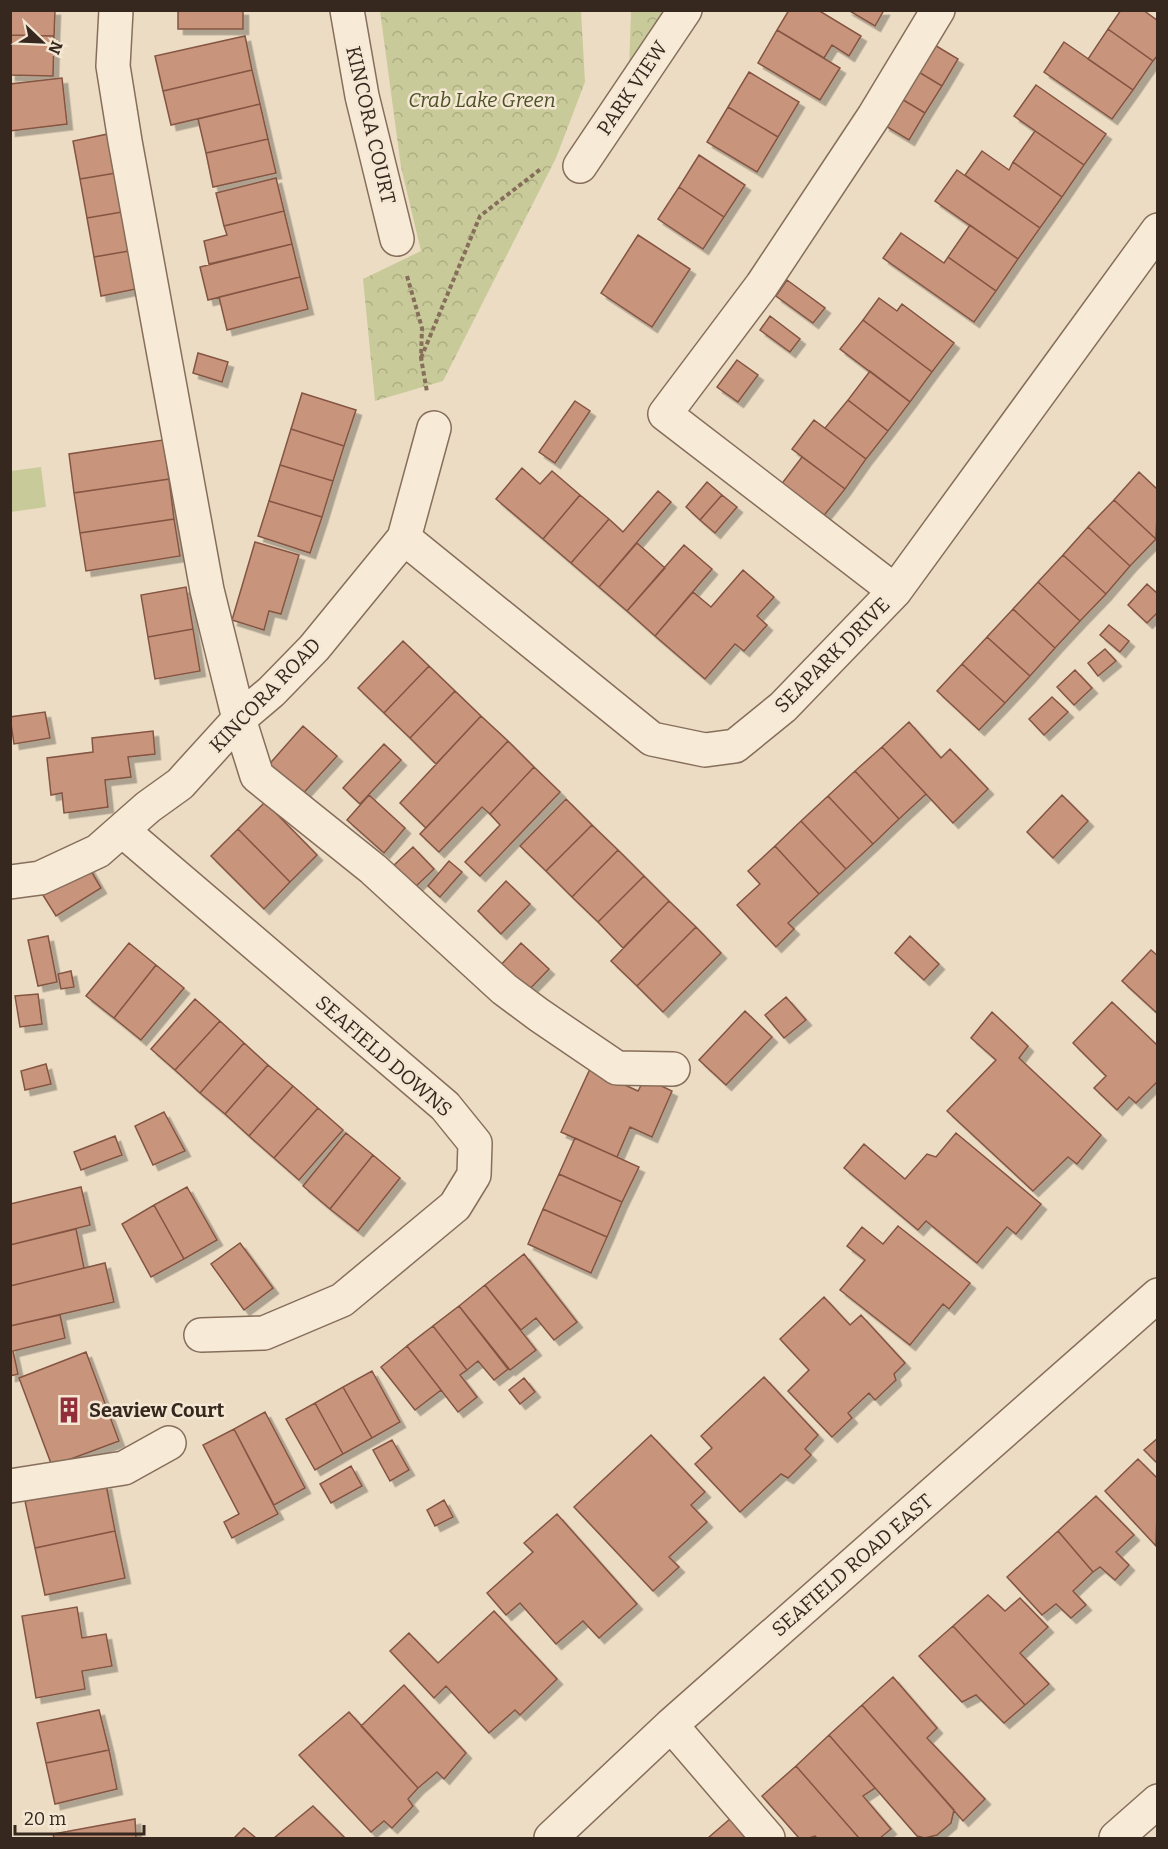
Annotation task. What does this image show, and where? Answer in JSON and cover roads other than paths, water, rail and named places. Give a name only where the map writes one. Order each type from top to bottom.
[{"type":"street","points":[[116,10],[113,66],[207,590],[239,719],[257,776],[373,869],[504,989],[617,1068],[673,1069]]},
{"type":"street","name":"KINCORA COURT","points":[[347,10],[362,96],[397,239]]},
{"type":"street","name":"PARK VIEW","points":[[580,166],[685,10]]},
{"type":"street","points":[[895,591],[665,414],[762,285],[874,116],[938,10]]},
{"type":"street","name":"SEAPARK DRIVE","points":[[404,538],[652,738],[705,750],[735,746],[783,707],[895,591],[1158,230]]},
{"type":"street","name":"KINCORA ROAD","points":[[10,882],[40,878],[98,851],[148,807],[180,784],[239,719],[271,692],[314,648],[404,538],[434,428]]},
{"type":"street","name":"SEAFIELD DOWNS","points":[[122,830],[445,1106],[476,1143],[474,1175],[455,1206],[342,1300],[264,1334],[201,1335]]},
{"type":"street","name":"SEAFIELD ROAD EAST","points":[[551,1839],[671,1725],[1158,1295]]},
{"type":"street","points":[[10,1486],[124,1468],[169,1443]]},
{"type":"street","points":[[671,1725],[768,1839]]},
{"type":"street","points":[[1116,1839],[1158,1801]]},
{"type":"place","name":"Seaview Court","points":[[69,1410]]},
{"type":"park label","name":"Crab Lake Green","points":[[482,100]]}]
